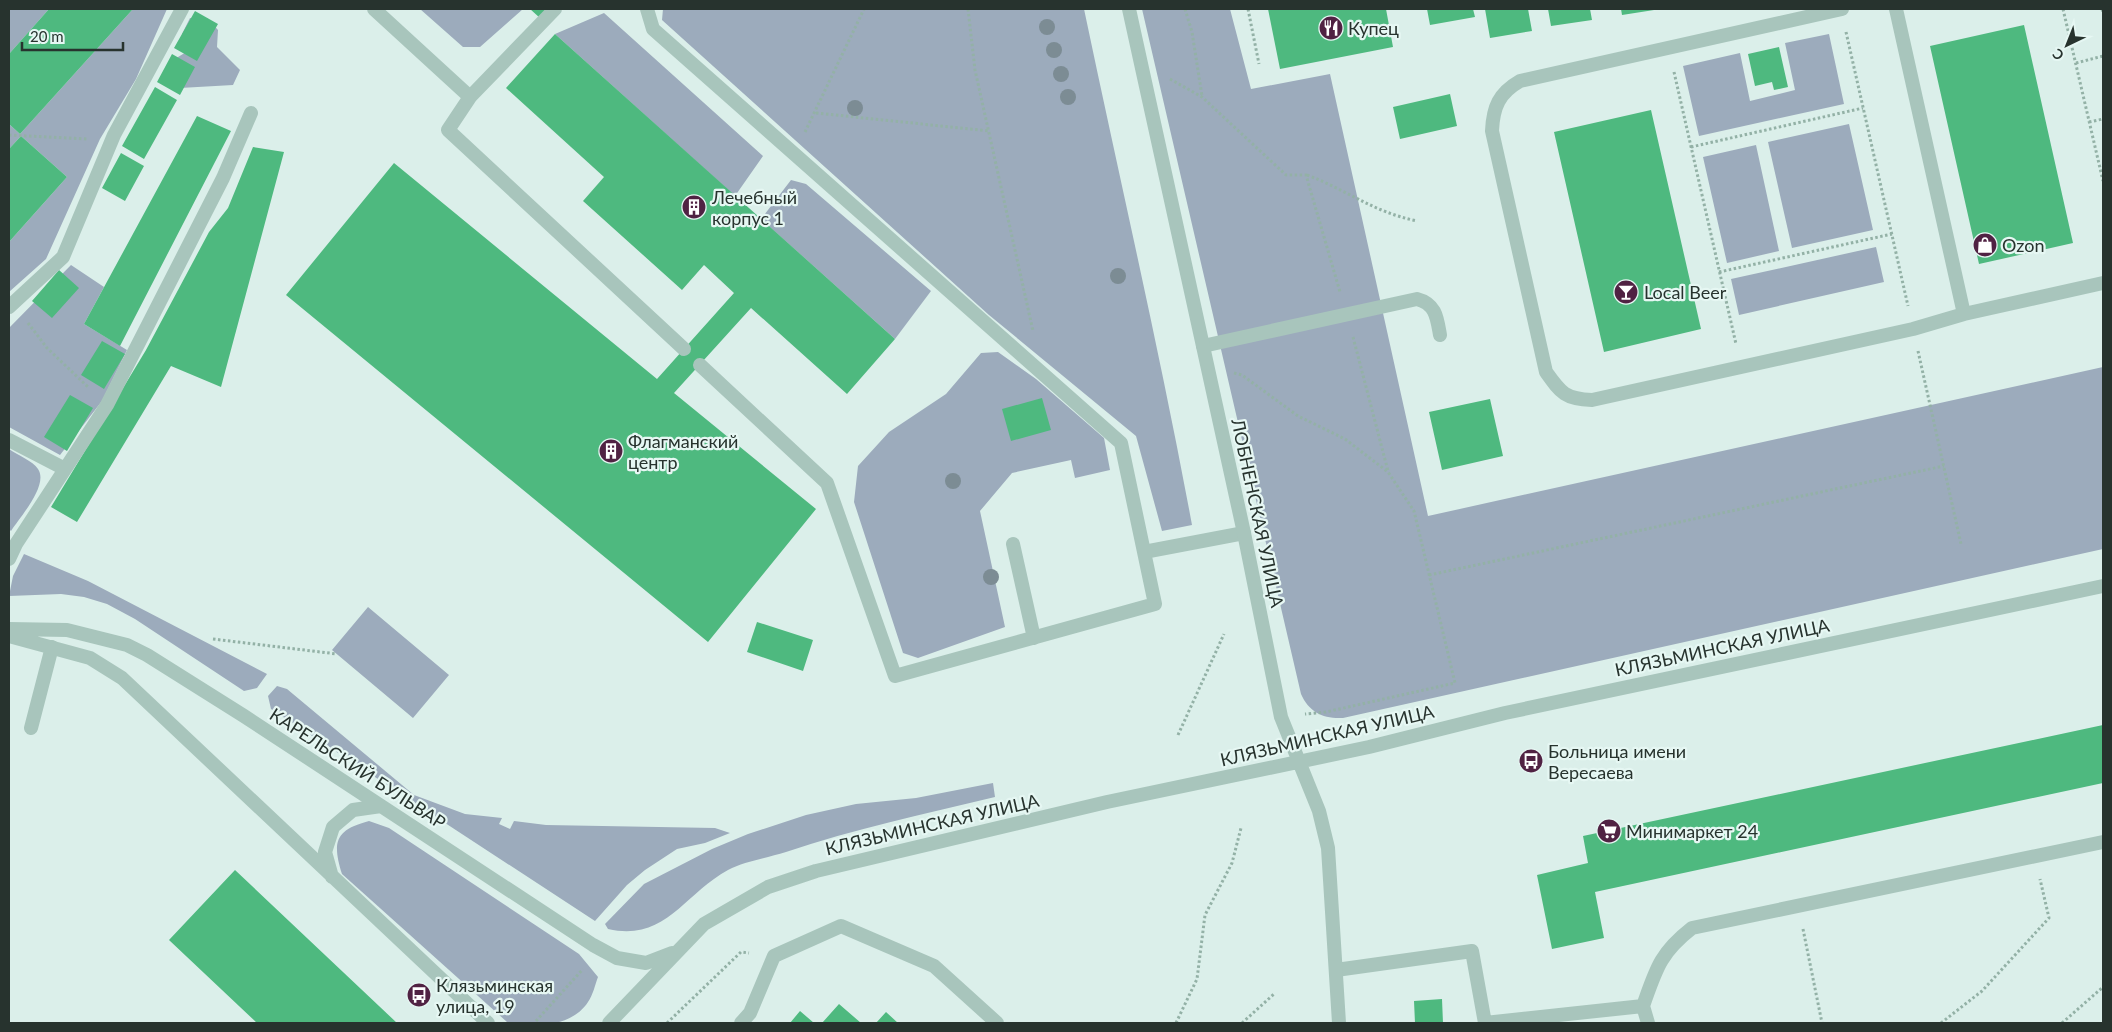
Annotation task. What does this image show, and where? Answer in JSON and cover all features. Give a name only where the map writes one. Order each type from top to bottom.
[{"type":"street","points":[[11,305],[63,257],[112,141],[182,9]]},
{"type":"street","points":[[374,9],[470,97]]},
{"type":"street","points":[[555,9],[470,97],[448,130],[684,349]]},
{"type":"street","points":[[647,9],[653,29],[1122,443],[1155,604],[896,676],[827,483],[700,365]]},
{"type":"street","name":"ЛОБНЕНСКАЯ УЛИЦА","points":[[1129,9],[1244,533],[1281,717],[1319,811],[1328,848],[1339,1023]]},
{"type":"street","points":[[1842,9],[1520,81],[1507,89],[1495,106],[1492,131],[1546,372],[1560,392],[1575,400],[1592,400],[1913,329],[1964,314],[2103,283]]},
{"type":"street","points":[[1896,9],[1964,314]]},
{"type":"street","points":[[9,559],[16,544],[107,405],[223,178],[251,113]]},
{"type":"street","points":[[1203,346],[1417,299],[1431,305],[1436,314],[1440,335]]},
{"type":"street","points":[[9,440],[65,468]]},
{"type":"street","points":[[1144,552],[1244,533]]},
{"type":"street","points":[[1013,544],[1034,638]]},
{"type":"street","name":"КЛЯЗЬМИНСКАЯ УЛИЦА","points":[[608,1023],[704,924],[768,887],[816,871],[1097,804],[1300,762],[1515,710],[2103,586]]},
{"type":"street","name":"КАРЕЛЬСКИЙ БУЛЬВАР","points":[[9,629],[67,630],[127,645],[170,669],[593,945],[617,958],[646,963],[675,952]]},
{"type":"street","points":[[9,636],[90,658],[122,678],[488,1023]]},
{"type":"street","points":[[31,728],[52,647]]},
{"type":"street","points":[[333,878],[325,852],[333,827],[353,810],[381,806]]},
{"type":"street","points":[[1648,1023],[1644,1006],[1662,957],[1676,941],[1692,928],[2103,842]]},
{"type":"street","points":[[741,1023],[750,1013],[774,956],[841,926],[934,966],[997,1023]]},
{"type":"street","points":[[1336,970],[1472,951],[1485,1023],[1644,1006]]},
{"type":"path","points":[[792,153],[816,112],[864,9]]},
{"type":"path","points":[[968,9],[975,70],[1034,335]]},
{"type":"path","points":[[1185,9],[1192,32],[1202,97]]},
{"type":"path","points":[[1248,9],[1259,64]]},
{"type":"path","points":[[1842,9],[1903,283]]},
{"type":"path","points":[[2063,9],[2103,181]]},
{"type":"path","points":[[2102,9],[2103,13]]},
{"type":"path","points":[[1668,47],[1741,367]]},
{"type":"path","points":[[2076,62],[2103,56]]},
{"type":"path","points":[[1164,76],[1202,97],[1286,175],[1306,175],[1331,184],[1355,199],[1378,210],[1417,221]]},
{"type":"path","points":[[1691,147],[1863,108]]},
{"type":"path","points":[[816,112],[988,131]]},
{"type":"path","points":[[2089,122],[2103,119]]},
{"type":"path","points":[[9,135],[112,141]]},
{"type":"path","points":[[1306,175],[1332,271],[1347,314],[1388,472]]},
{"type":"path","points":[[1720,272],[1892,234]]},
{"type":"path","points":[[11,305],[47,348],[107,405]]},
{"type":"path","points":[[1203,346],[1219,369],[1242,375],[1298,416],[1345,439],[1388,472],[1414,511],[1456,682],[1326,712],[1302,715]]},
{"type":"path","points":[[1922,367],[1961,544]]},
{"type":"path","points":[[1430,576],[1944,466]]},
{"type":"path","points":[[1178,735],[1224,634]]},
{"type":"path","points":[[213,639],[337,654]]},
{"type":"path","points":[[1176,1023],[1197,979],[1205,915],[1232,862],[1241,828]]},
{"type":"path","points":[[1941,1023],[1982,991],[2049,918],[2035,857]]},
{"type":"path","points":[[1799,906],[1822,1023]]},
{"type":"path","points":[[667,1023],[741,952],[774,956]]},
{"type":"path","points":[[536,1021],[583,969]]},
{"type":"path","points":[[2062,1023],[2103,987]]},
{"type":"path","points":[[1242,1023],[1274,994]]},
{"type":"shaded area","points":[[9,9],[49,9],[9,54]]},
{"type":"shaded area","points":[[133,9],[167,9],[136,79],[100,139],[46,259],[9,292],[9,242],[67,177],[21,136],[9,149],[9,124],[20,134]]},
{"type":"shaded area","points":[[420,9],[523,9],[480,47],[463,47]]},
{"type":"shaded area","points":[[663,9],[1084,9],[1180,460],[1192,525],[1162,531],[1136,436],[989,315],[662,20]]},
{"type":"shaded area","points":[[1142,9],[1230,9],[1251,89],[1330,74],[1428,516],[2103,367],[2103,549],[1343,718],[1323,716],[1308,705],[1301,694]]},
{"type":"shaded area","points":[[604,13],[763,156],[735,196],[555,34]]},
{"type":"shaded area","points":[[190,18],[207,18],[218,30],[217,47],[240,70],[233,85],[180,88],[173,60],[188,51],[182,34]]},
{"type":"shaded area","points":[[1829,34],[1844,104],[1699,136],[1683,66],[1740,53],[1750,101],[1795,90],[1785,43]]},
{"type":"shaded area","points":[[1849,124],[1873,230],[1792,248],[1768,142]]},
{"type":"shaded area","points":[[1756,145],[1779,251],[1727,263],[1703,157]]},
{"type":"shaded area","points":[[791,180],[806,184],[931,291],[895,339],[761,219]]},
{"type":"shaded area","points":[[1876,247],[1884,282],[1739,315],[1731,279]]},
{"type":"shaded area","points":[[71,265],[104,287],[84,324],[127,350],[102,401],[60,455],[9,427],[9,328]]},
{"type":"shaded area","points":[[998,352],[1036,379],[1104,438],[1110,470],[1075,478],[1071,460],[1012,473],[980,511],[1005,627],[918,658],[903,653],[854,502],[858,466],[889,432],[946,394],[981,353]]},
{"type":"shaded area","points":[[9,449],[32,463],[38,469],[40,476],[37,492],[11,531],[9,529]]},
{"type":"shaded area","points":[[24,554],[88,581],[267,674],[257,688],[244,691],[135,619],[107,604],[84,597],[61,594],[9,596],[13,576]]},
{"type":"shaded area","points":[[368,607],[449,675],[413,718],[332,650]]},
{"type":"shaded area","points":[[277,686],[287,689],[414,795],[465,814],[502,818],[499,824],[510,829],[514,821],[546,825],[715,828],[730,833],[705,843],[677,849],[645,870],[627,885],[595,921],[271,709],[268,696]]},
{"type":"shaded area","points":[[993,783],[995,797],[864,829],[735,867],[712,880],[659,923],[644,929],[628,931],[608,929],[605,924],[644,884],[712,849],[748,834],[806,815],[856,804],[916,798]]},
{"type":"shaded area","points":[[369,821],[389,828],[579,954],[598,977],[590,999],[581,1011],[572,1017],[551,1024],[529,1025],[507,1022],[342,874],[337,853],[339,839],[349,829]]},
{"type":"building","points":[[49,9],[133,9],[20,134],[9,124],[9,54]]},
{"type":"building","points":[[530,9],[548,9],[540,18]]},
{"type":"building","name":"Купец","points":[[1268,9],[1386,9],[1393,47],[1280,69]]},
{"type":"building","points":[[1427,9],[1473,9],[1475,17],[1430,25]]},
{"type":"building","points":[[1485,9],[1528,9],[1532,31],[1490,38]]},
{"type":"building","points":[[1548,9],[1590,9],[1592,20],[1551,26]]},
{"type":"building","points":[[1621,9],[1654,9],[1654,10],[1622,15]]},
{"type":"building","points":[[195,11],[218,24],[197,61],[174,48]]},
{"type":"building","points":[[2024,25],[2073,243],[1979,264],[1930,46]]},
{"type":"building","name":"Флагманский центр","points":[[555,34],[895,339],[847,394],[751,308],[674,393],[816,509],[708,642],[286,295],[394,163],[657,379],[734,293],[704,265],[682,290],[583,201],[604,177],[506,88]]},
{"type":"building","points":[[1779,47],[1788,87],[1774,90],[1772,82],[1755,86],[1748,54]]},
{"type":"building","points":[[172,54],[195,67],[180,95],[157,82]]},
{"type":"building","points":[[155,87],[177,100],[144,159],[122,146]]},
{"type":"building","points":[[1450,94],[1457,126],[1400,139],[1393,107]]},
{"type":"building","points":[[1651,110],[1701,329],[1604,352],[1554,132]]},
{"type":"building","points":[[197,116],[231,131],[120,346],[84,324]]},
{"type":"building","points":[[21,136],[67,177],[9,242],[9,149]]},
{"type":"building","points":[[253,147],[284,152],[221,387],[171,366],[77,522],[51,507],[146,350],[209,232],[228,208]]},
{"type":"building","points":[[121,153],[144,166],[125,201],[102,188]]},
{"type":"building","points":[[59,270],[79,288],[52,318],[32,301]]},
{"type":"building","points":[[102,341],[125,354],[104,389],[81,375]]},
{"type":"building","points":[[70,395],[93,408],[67,451],[44,437]]},
{"type":"building","points":[[1042,398],[1051,430],[1011,441],[1002,409]]},
{"type":"building","points":[[1490,399],[1503,456],[1442,470],[1429,412]]},
{"type":"building","points":[[757,622],[813,640],[803,671],[747,652]]},
{"type":"building","points":[[2103,725],[2103,783],[1595,892],[1604,938],[1552,949],[1537,875],[1588,863],[1583,836]]},
{"type":"building","points":[[235,870],[397,1023],[257,1023],[169,940]]},
{"type":"building","points":[[1442,999],[1443,1023],[1415,1023],[1414,1001]]},
{"type":"building","points":[[839,1004],[861,1023],[822,1023]]},
{"type":"building","points":[[800,1011],[814,1023],[790,1023]]},
{"type":"building","points":[[886,1012],[898,1023],[876,1023]]},
{"type":"place","name":"Купец","points":[[1331,28]]},
{"type":"place","name":"Лечебный корпус 1","points":[[694,207]]},
{"type":"place","name":"Ozon","points":[[1985,245]]},
{"type":"place","name":"Local Beer","points":[[1626,292]]},
{"type":"place","name":"Флагманский центр","points":[[611,451]]},
{"type":"place","name":"Больница имени Вересаева","points":[[1531,761]]},
{"type":"place","name":"Минимаркет 24","points":[[1609,831]]},
{"type":"place","name":"Клязьминская улица, 19","points":[[419,995]]}]
